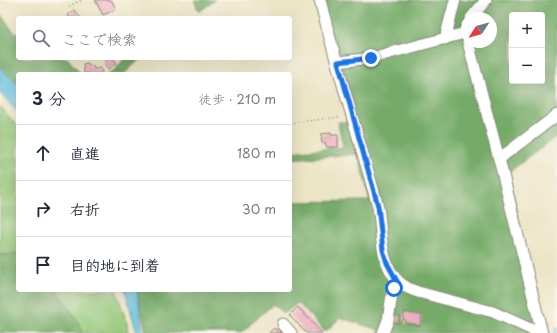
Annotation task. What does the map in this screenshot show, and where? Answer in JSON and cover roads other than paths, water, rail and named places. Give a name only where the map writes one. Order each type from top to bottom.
[{"type":"street","points":[[320,0],[378,206],[383,250],[387,263],[398,283],[418,292],[493,312],[539,333]]},
{"type":"street","points":[[444,38],[455,0]]},
{"type":"street","points":[[476,12],[486,0]]},
{"type":"street","points":[[338,62],[371,58],[444,38],[461,36]]},
{"type":"street","points":[[470,48],[542,333]]},
{"type":"street","points":[[499,159],[557,115]]},
{"type":"street","points":[[382,333],[388,320],[392,295],[398,283]]},
{"type":"street","points":[[283,324],[291,333]]},
{"type":"water","points":[[0,67],[16,83],[16,110],[0,93]]},
{"type":"water","points":[[126,292],[137,292],[143,333],[137,333]]},
{"type":"waterway","points":[[555,333],[557,328]]}]
